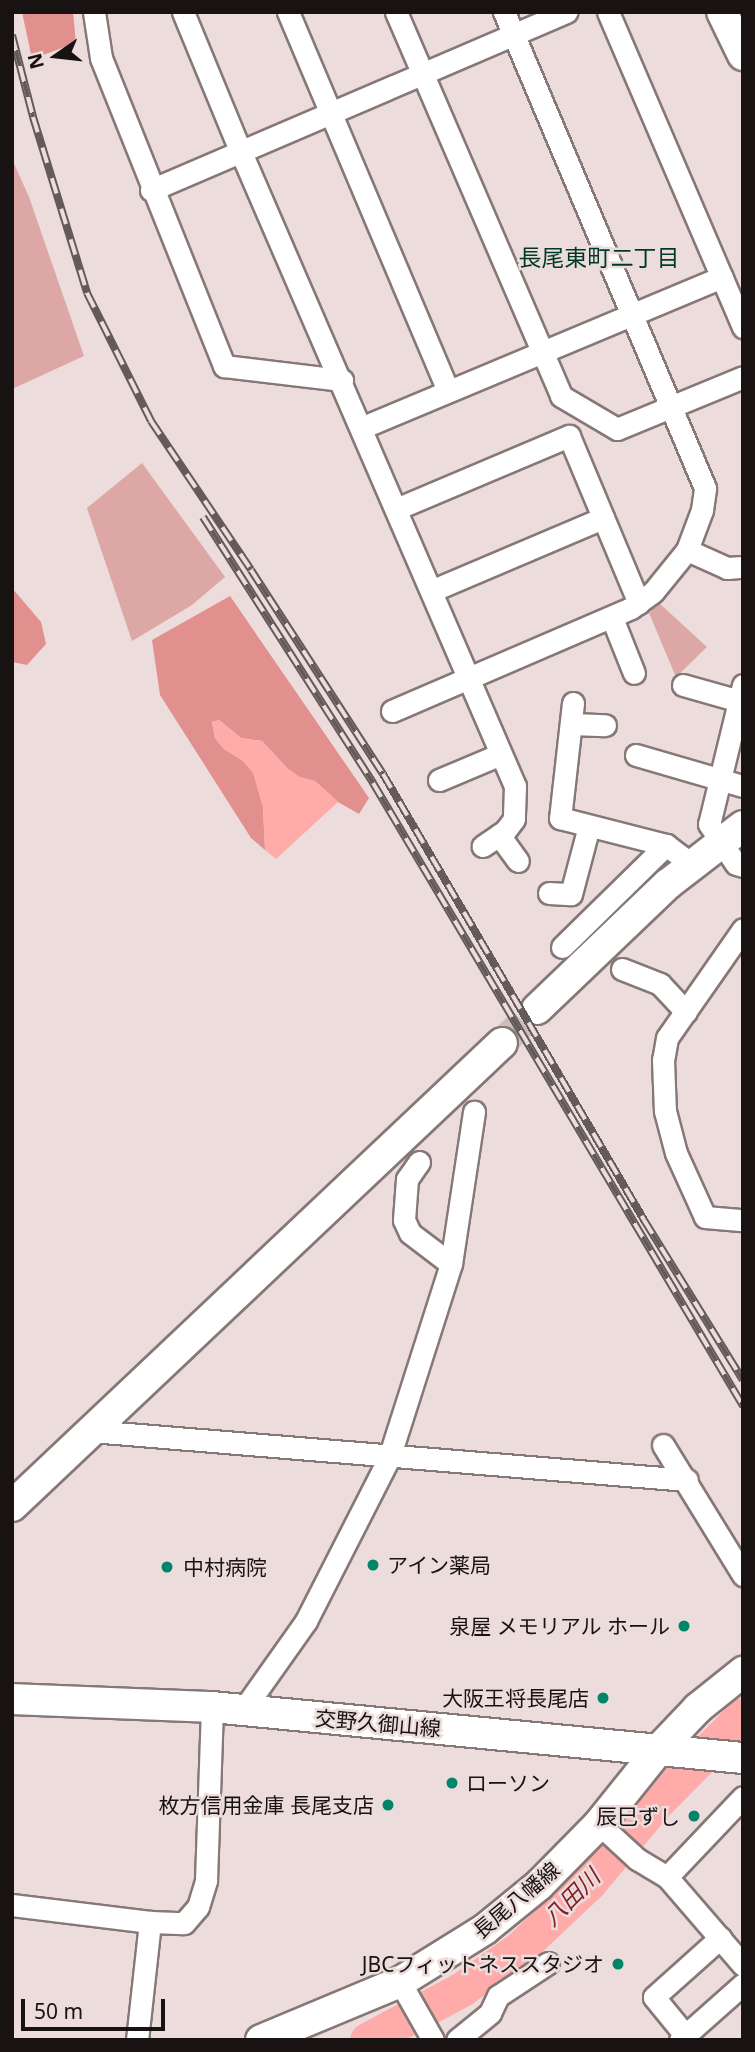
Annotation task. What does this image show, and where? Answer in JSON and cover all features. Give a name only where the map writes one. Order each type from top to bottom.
[{"type":"main road","points":[[722,12],[743,55]]},
{"type":"main road","points":[[537,1009],[691,864],[731,834]]},
{"type":"main road","points":[[12,1506],[502,1043]]},
{"type":"main road","name":"長尾八幡線","points":[[261,2040],[400,1982],[485,1929],[603,1828],[671,1751],[698,1708],[743,1672]]},
{"type":"main road","name":"交野久御山線","points":[[12,1699],[212,1707],[743,1758]]},
{"type":"street","points":[[94,12],[100,58],[223,366],[342,380]]},
{"type":"street","points":[[183,12],[515,786],[514,819],[491,841],[518,860]]},
{"type":"street","points":[[288,12],[448,390]]},
{"type":"street","points":[[396,12],[561,396],[617,429],[743,377]]},
{"type":"street","points":[[392,711],[612,618],[639,603],[653,592],[687,550],[702,510],[705,488],[504,12]]},
{"type":"street","points":[[151,190],[566,12]]},
{"type":"street","points":[[608,12],[743,327]]},
{"type":"street","points":[[361,428],[722,277]]},
{"type":"street","points":[[396,509],[569,436],[639,603]]},
{"type":"street","points":[[431,591],[603,517]]},
{"type":"street","points":[[687,550],[727,568],[743,567]]},
{"type":"street","points":[[612,618],[634,673]]},
{"type":"street","points":[[682,685],[741,696],[709,824],[731,834],[736,864],[743,866]]},
{"type":"street","points":[[605,724],[572,713],[560,818],[666,845],[691,864]]},
{"type":"street","points":[[439,780],[501,754]]},
{"type":"street","points":[[636,755],[743,786]]},
{"type":"street","points":[[549,892],[571,894],[589,826]]},
{"type":"street","points":[[562,947],[666,845]]},
{"type":"street","points":[[576,876],[604,906]]},
{"type":"street","points":[[743,929],[667,1038],[663,1060],[665,1111],[676,1153],[705,1217],[743,1220]]},
{"type":"street","points":[[622,970],[660,984],[685,1012]]},
{"type":"street","points":[[243,1710],[306,1622],[389,1458],[451,1264],[474,1112]]},
{"type":"street","points":[[419,1162],[407,1179],[404,1220],[410,1233],[451,1264]]},
{"type":"street","points":[[91,1431],[389,1458],[687,1480]]},
{"type":"street","points":[[663,1445],[743,1575]]},
{"type":"street","points":[[12,1905],[150,1922],[184,1923],[198,1906],[206,1880],[212,1707]]},
{"type":"street","points":[[667,1877],[743,1797]]},
{"type":"street","points":[[603,1828],[637,1859],[667,1877],[743,1965]]},
{"type":"street","points":[[137,2040],[150,1922]]},
{"type":"street","points":[[720,1938],[654,1997],[683,2037],[743,1984]]},
{"type":"street","points":[[457,2040],[490,2013],[498,1996],[548,1963]]},
{"type":"street","points":[[400,1982],[433,2040]]},
{"type":"shaded area","points":[[22,12],[73,12],[76,43],[32,59]]},
{"type":"shaded area","points":[[12,159],[29,197],[84,356],[12,389]]},
{"type":"shaded area","points":[[142,463],[225,577],[192,605],[132,641],[87,508]]},
{"type":"shaded area","points":[[12,588],[41,622],[46,644],[27,665],[12,662]]},
{"type":"shaded area","points":[[230,596],[369,798],[359,814],[338,802],[315,781],[299,777],[287,768],[262,741],[241,738],[219,720],[212,722],[215,738],[224,749],[243,761],[253,772],[263,807],[265,850],[251,838],[160,695],[152,640]]},
{"type":"shaded area","points":[[659,603],[707,647],[676,677],[649,613]]},
{"type":"shaded area","points":[[219,720],[241,738],[262,741],[287,768],[299,777],[315,781],[338,802],[276,859],[265,850],[263,807],[253,773],[215,738],[212,722]]},
{"type":"waterway","name":"八田川","points":[[367,2040],[462,1989],[519,1949],[588,1884],[655,1804],[743,1715]]},
{"type":"tunnel","points":[[502,1043],[537,1009]]},
{"type":"railway","points":[[12,35],[33,117],[87,293],[151,421],[383,774],[644,1220],[743,1380]]},
{"type":"railway","points":[[203,517],[373,783],[743,1406]]},
{"type":"place","name":"アイン薬局","points":[[373,1565]]},
{"type":"place","name":"中村病院","points":[[167,1567]]},
{"type":"place","name":"泉屋 メモリアル ホール","points":[[684,1626]]},
{"type":"place","name":"大阪王将長尾店","points":[[603,1698]]},
{"type":"place","name":"ローソン","points":[[452,1783]]},
{"type":"place","name":"枚方信用金庫 長尾支店","points":[[388,1805]]},
{"type":"place","name":"辰巳ずし","points":[[694,1816]]},
{"type":"place","name":"JBCフィットネススタジオ","points":[[618,1964]]},
{"type":"district","name":"長尾東町二丁目","points":[[599,257]]}]
